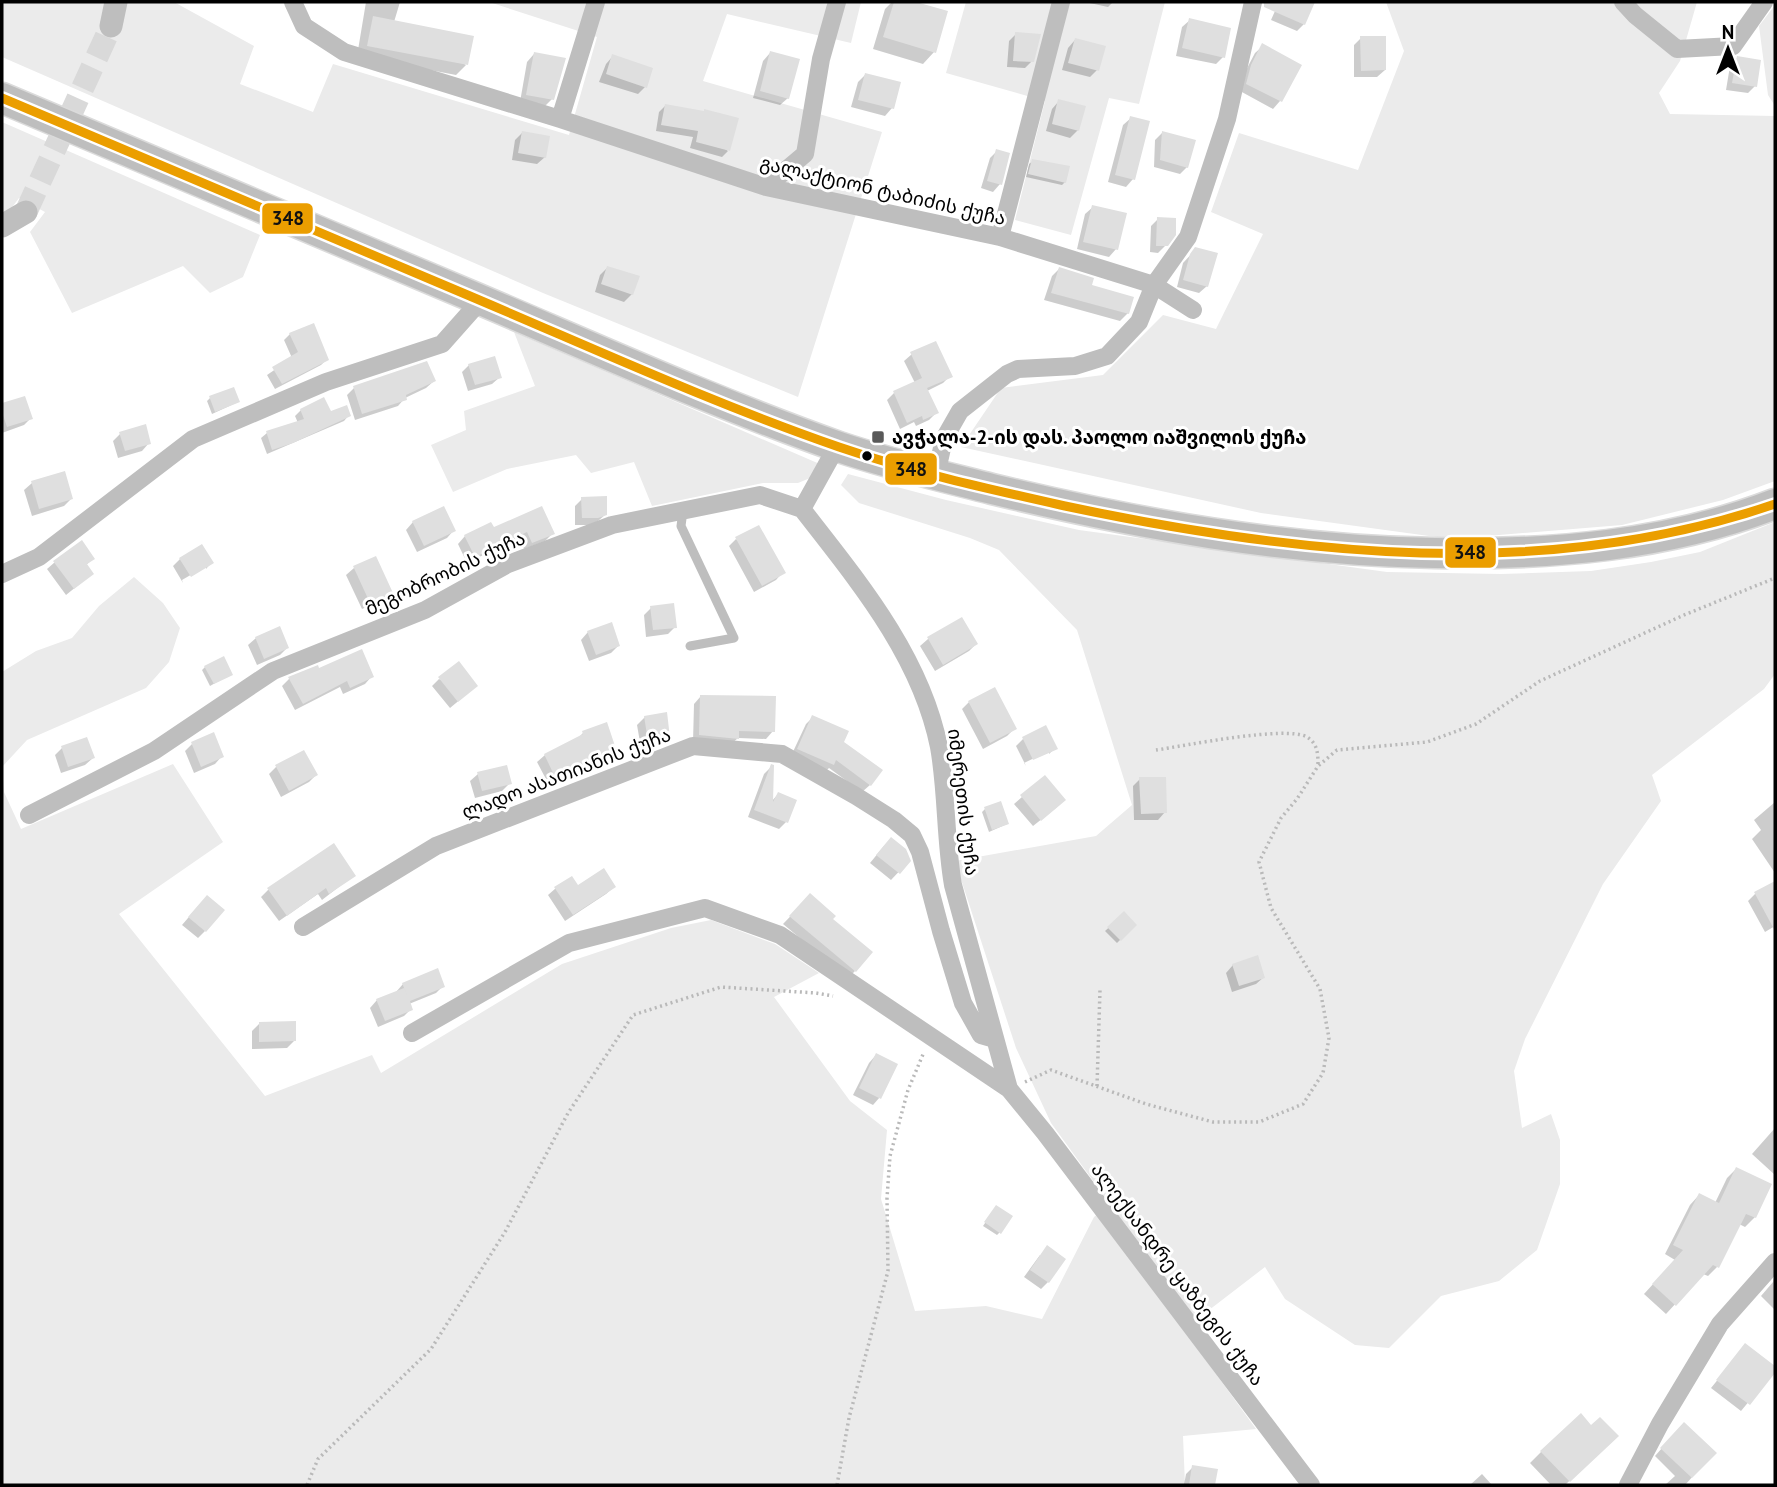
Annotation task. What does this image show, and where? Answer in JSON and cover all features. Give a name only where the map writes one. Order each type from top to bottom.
[{"type":"highway","points":[[2,97],[713,399],[838,446],[936,475],[1051,503],[1205,532],[1333,549],[1398,553],[1525,553],[1627,544],[1714,524],[1775,503]]},
{"type":"street","points":[[111,26],[116,2]]},
{"type":"street","name":"გალაქტიონ ტაბიძის ქუჩა","points":[[293,2],[304,26],[344,52],[766,187],[1000,237],[1154,285],[1192,310]]},
{"type":"street","points":[[560,119],[596,2]]},
{"type":"street","points":[[766,187],[806,154],[821,59],[837,2]]},
{"type":"street","points":[[1000,237],[1061,2]]},
{"type":"street","points":[[936,475],[944,439],[960,411],[1007,374],[1018,369],[1074,366],[1107,356],[1139,322],[1154,285],[1188,237],[1227,119],[1253,2]]},
{"type":"street","points":[[1623,2],[1677,49],[1733,46],[1764,2]]},
{"type":"street","points":[[2,226],[26,212]]},
{"type":"street","points":[[2,573],[39,556],[193,439],[326,382],[442,344],[481,300]]},
{"type":"street","points":[[803,509],[838,446]]},
{"type":"street","name":"მეგობრობის ქუჩა","points":[[29,815],[154,751],[273,671],[425,610],[508,564],[612,525],[761,495],[803,509]]},
{"type":"street","name":"იმერეთის ქუჩა","points":[[803,509],[884,619],[909,661],[931,716],[939,748],[948,860],[953,885],[1009,1089]]},
{"type":"street","name":"ლადო ასათიანის ქუჩა","points":[[303,927],[436,846],[693,746],[782,754],[856,796],[912,835],[920,852],[941,932],[967,1014],[981,1035],[995,1039]]},
{"type":"street","points":[[412,1033],[569,943],[705,908],[780,935],[1009,1089]]},
{"type":"street","name":"ალექსანდრე ყაზბეგის ქუჩა","points":[[1009,1089],[1311,1485]]},
{"type":"street","points":[[1628,1485],[1660,1424],[1720,1324],[1775,1262]]},
{"type":"lane","points":[[683,511],[681,526],[734,638],[690,646]]},
{"type":"path","points":[[1009,1089],[1051,1070],[1146,1104],[1213,1122],[1259,1122],[1303,1104],[1323,1073],[1329,1038],[1320,989],[1271,908],[1259,862],[1281,818],[1318,766],[1337,750],[1427,742],[1476,724],[1540,681],[1684,615],[1775,578]]},
{"type":"path","points":[[1156,750],[1292,733],[1306,737],[1315,745],[1319,751],[1318,766]]},
{"type":"path","points":[[307,1485],[318,1459],[431,1349],[505,1232],[568,1113],[632,1015],[721,987],[816,993],[843,998]]},
{"type":"path","points":[[1097,1086],[1100,990]]},
{"type":"path","points":[[837,1485],[849,1418],[888,1271],[887,1198],[890,1156],[908,1090],[930,1038]]},
{"type":"shaded area","points":[[2,2],[174,2],[254,46],[240,84],[313,112],[333,64],[569,135],[597,37],[489,2],[861,2],[851,43],[727,14],[703,81],[882,132],[798,397],[543,293],[2,57]]},
{"type":"shaded area","points":[[966,2],[1165,2],[1139,104],[1109,98],[1071,235],[1015,220],[1045,101],[946,73]]},
{"type":"shaded area","points":[[1386,2],[1697,2],[1680,61],[1659,93],[1670,114],[1775,116],[1775,481],[1723,500],[1622,525],[1451,539],[1261,513],[961,447],[1001,388],[1103,375],[1163,315],[1216,329],[1263,234],[1211,212],[1239,133],[1358,170],[1404,51]]},
{"type":"shaded area","points":[[1775,5],[1775,106],[1768,95],[1759,26]]},
{"type":"shaded area","points":[[2,122],[260,235],[243,277],[210,293],[183,266],[72,313],[30,232],[45,212],[19,198],[10,210],[2,214]]},
{"type":"shaded area","points":[[514,332],[822,465],[815,476],[798,483],[763,483],[652,506],[634,462],[591,473],[576,455],[507,469],[453,492],[431,445],[466,430],[464,411],[535,386]]},
{"type":"shaded area","points":[[848,474],[946,500],[1079,530],[1387,572],[1501,574],[1591,571],[1700,552],[1775,522],[1775,674],[1764,689],[1652,775],[1661,801],[1603,884],[1525,1039],[1514,1071],[1522,1128],[1551,1114],[1560,1140],[1560,1184],[1537,1250],[1499,1281],[1441,1296],[1389,1348],[1355,1345],[1285,1299],[1265,1267],[1200,1317],[1179,1323],[1256,1429],[1183,1436],[1185,1485],[2,1485],[2,768],[4,792],[21,829],[173,764],[223,842],[119,914],[265,1096],[372,1055],[381,1073],[562,964],[671,928],[711,920],[775,944],[819,973],[774,997],[850,1101],[887,1130],[881,1199],[915,1311],[986,1306],[1042,1319],[1094,1217],[1110,1204],[1051,1123],[1016,1048],[955,861],[1096,836],[1132,805],[1077,630],[999,550],[970,538],[859,503],[841,485]]},
{"type":"shaded area","points":[[134,577],[163,603],[180,628],[169,662],[146,688],[27,740],[2,767],[2,672],[36,651],[72,638],[99,606]]},
{"type":"building","points":[[894,2],[916,2],[948,11],[936,53],[883,37]]},
{"type":"building","points":[[1264,2],[1315,2],[1305,25],[1264,7]]},
{"type":"building","points":[[373,16],[474,36],[468,65],[367,46]]},
{"type":"building","points":[[1189,18],[1231,28],[1225,58],[1182,48]]},
{"type":"building","points":[[1015,32],[1041,34],[1034,62],[1013,61]]},
{"type":"building","points":[[1360,36],[1386,36],[1386,70],[1361,71]]},
{"type":"building","points":[[1075,38],[1106,46],[1099,71],[1068,63]]},
{"type":"building","points":[[1262,43],[1302,65],[1282,102],[1246,84],[1251,65]]},
{"type":"building","points":[[770,51],[800,59],[789,99],[760,91]]},
{"type":"building","points":[[534,52],[566,58],[554,100],[526,95]]},
{"type":"building","points":[[612,54],[653,68],[647,88],[606,74]]},
{"type":"building","points":[[1737,56],[1761,60],[1757,87],[1732,83]]},
{"type":"building","points":[[865,73],[901,82],[894,109],[858,100]]},
{"type":"building","points":[[1058,99],[1086,106],[1079,131],[1052,124]]},
{"type":"building","points":[[665,104],[704,109],[739,118],[730,151],[696,142],[698,131],[661,125]]},
{"type":"building","points":[[1130,116],[1150,121],[1135,180],[1115,175]]},
{"type":"building","points":[[522,131],[550,136],[546,158],[518,153]]},
{"type":"building","points":[[1162,131],[1196,140],[1188,168],[1160,160]]},
{"type":"building","points":[[996,149],[1010,153],[1002,185],[987,181]]},
{"type":"building","points":[[1032,159],[1070,166],[1066,183],[1028,174]]},
{"type":"building","points":[[1092,205],[1127,213],[1118,250],[1083,242]]},
{"type":"building","points":[[1157,217],[1176,218],[1176,235],[1168,246],[1156,246]]},
{"type":"building","points":[[1195,247],[1218,253],[1208,287],[1183,280],[1190,254]]},
{"type":"building","points":[[607,266],[640,276],[633,295],[601,284]]},
{"type":"building","points":[[1059,267],[1094,278],[1092,285],[1134,297],[1129,314],[1051,293]]},
{"type":"building","points":[[314,323],[329,360],[282,384],[272,367],[298,352],[289,333]]},
{"type":"building","points":[[936,341],[953,377],[927,388],[939,413],[923,420],[922,416],[907,423],[893,391],[922,378],[910,352]]},
{"type":"building","points":[[495,356],[502,378],[475,385],[468,364]]},
{"type":"building","points":[[427,361],[436,381],[406,395],[407,400],[362,414],[353,386]]},
{"type":"building","points":[[234,387],[240,402],[215,412],[209,396]]},
{"type":"building","points":[[25,396],[33,419],[7,427],[2,403]]},
{"type":"building","points":[[324,397],[331,411],[347,405],[351,416],[272,450],[266,431],[304,419],[300,409]]},
{"type":"building","points":[[146,424],[151,444],[125,451],[119,432]]},
{"type":"building","points":[[65,471],[73,499],[39,509],[31,481]]},
{"type":"building","points":[[607,496],[607,515],[582,518],[581,497]]},
{"type":"building","points":[[444,506],[456,531],[424,546],[412,521]]},
{"type":"building","points":[[542,506],[555,534],[532,543],[527,532],[475,557],[464,535],[491,522],[494,527]]},
{"type":"building","points":[[759,525],[786,573],[762,586],[735,537]]},
{"type":"building","points":[[82,540],[95,559],[87,564],[94,574],[74,589],[53,561]]},
{"type":"building","points":[[202,544],[214,563],[191,577],[179,558]]},
{"type":"building","points":[[376,556],[393,593],[370,603],[353,566]]},
{"type":"building","points":[[674,603],[677,628],[653,630],[650,606]]},
{"type":"building","points":[[962,617],[978,644],[943,665],[927,637]]},
{"type":"building","points":[[612,622],[620,646],[596,655],[587,631]]},
{"type":"building","points":[[280,626],[289,648],[264,659],[255,637]]},
{"type":"building","points":[[362,649],[374,677],[350,688],[347,681],[303,704],[288,677],[318,665],[319,668]]},
{"type":"building","points":[[224,656],[233,675],[214,684],[204,666]]},
{"type":"building","points":[[459,661],[478,686],[458,702],[438,677]]},
{"type":"building","points":[[995,687],[1017,729],[990,743],[968,701]]},
{"type":"building","points":[[700,695],[776,696],[775,732],[739,731],[739,739],[699,735]]},
{"type":"building","points":[[667,712],[670,738],[648,741],[644,716]]},
{"type":"building","points":[[812,715],[849,731],[844,742],[883,770],[871,786],[836,760],[834,765],[797,749]]},
{"type":"building","points":[[607,722],[618,755],[594,763],[592,758],[555,777],[544,754],[583,734],[582,731]]},
{"type":"building","points":[[1046,725],[1058,749],[1033,760],[1022,737]]},
{"type":"building","points":[[214,732],[224,757],[201,767],[191,742]]},
{"type":"building","points":[[87,737],[95,758],[68,767],[61,746]]},
{"type":"building","points":[[304,750],[318,775],[289,791],[275,765]]},
{"type":"building","points":[[771,764],[774,765],[773,802],[778,792],[797,800],[788,823],[754,810]]},
{"type":"building","points":[[507,765],[512,784],[482,791],[477,772]]},
{"type":"building","points":[[1045,775],[1066,800],[1041,821],[1020,795]]},
{"type":"building","points":[[1139,777],[1166,777],[1167,813],[1141,814]]},
{"type":"building","points":[[1001,801],[1009,824],[992,830],[984,807]]},
{"type":"building","points":[[891,837],[906,849],[911,861],[900,874],[876,855]]},
{"type":"building","points":[[334,843],[356,876],[329,894],[326,888],[287,916],[267,888]]},
{"type":"building","points":[[604,868],[616,887],[573,915],[554,887],[572,876],[578,885]]},
{"type":"building","points":[[1775,881],[1775,931],[1754,892]]},
{"type":"building","points":[[810,893],[836,916],[833,919],[873,952],[856,972],[789,916]]},
{"type":"building","points":[[207,895],[225,910],[206,932],[188,917]]},
{"type":"building","points":[[1124,911],[1137,925],[1121,941],[1107,927]]},
{"type":"building","points":[[1258,955],[1265,978],[1239,986],[1232,964]]},
{"type":"building","points":[[438,968],[445,987],[410,1001],[413,1010],[385,1021],[376,999],[404,988],[409,1000],[402,983]]},
{"type":"building","points":[[296,1021],[296,1041],[259,1042],[259,1022]]},
{"type":"building","points":[[876,1053],[898,1064],[881,1099],[859,1088]]},
{"type":"building","points":[[1736,1167],[1772,1184],[1756,1218],[1746,1214],[1719,1268],[1713,1265],[1676,1306],[1652,1284],[1683,1250],[1673,1245],[1699,1193],[1719,1203]]},
{"type":"building","points":[[996,1205],[1013,1216],[1001,1234],[984,1222]]},
{"type":"building","points":[[1047,1245],[1066,1259],[1049,1283],[1030,1270]]},
{"type":"building","points":[[1745,1343],[1775,1366],[1775,1373],[1750,1405],[1716,1380]]},
{"type":"building","points":[[1581,1413],[1591,1425],[1600,1417],[1619,1436],[1570,1482],[1540,1451]]},
{"type":"building","points":[[1684,1422],[1717,1453],[1692,1478],[1660,1448]]},
{"type":"building","points":[[1192,1465],[1218,1469],[1215,1485],[1189,1485]]},
{"type":"tunnel","points":[[26,212],[111,26]]},
{"type":"transit line","name":"348","points":[[2,98],[790,430],[867,456],[1008,493],[1153,523],[1242,537],[1331,548],[1421,553],[1511,552],[1600,545],[1688,529],[1775,504]]},
{"type":"place","name":"ავჭალა-2-ის დას. პაოლო იაშვილის ქუჩა","points":[[878,437]]}]
